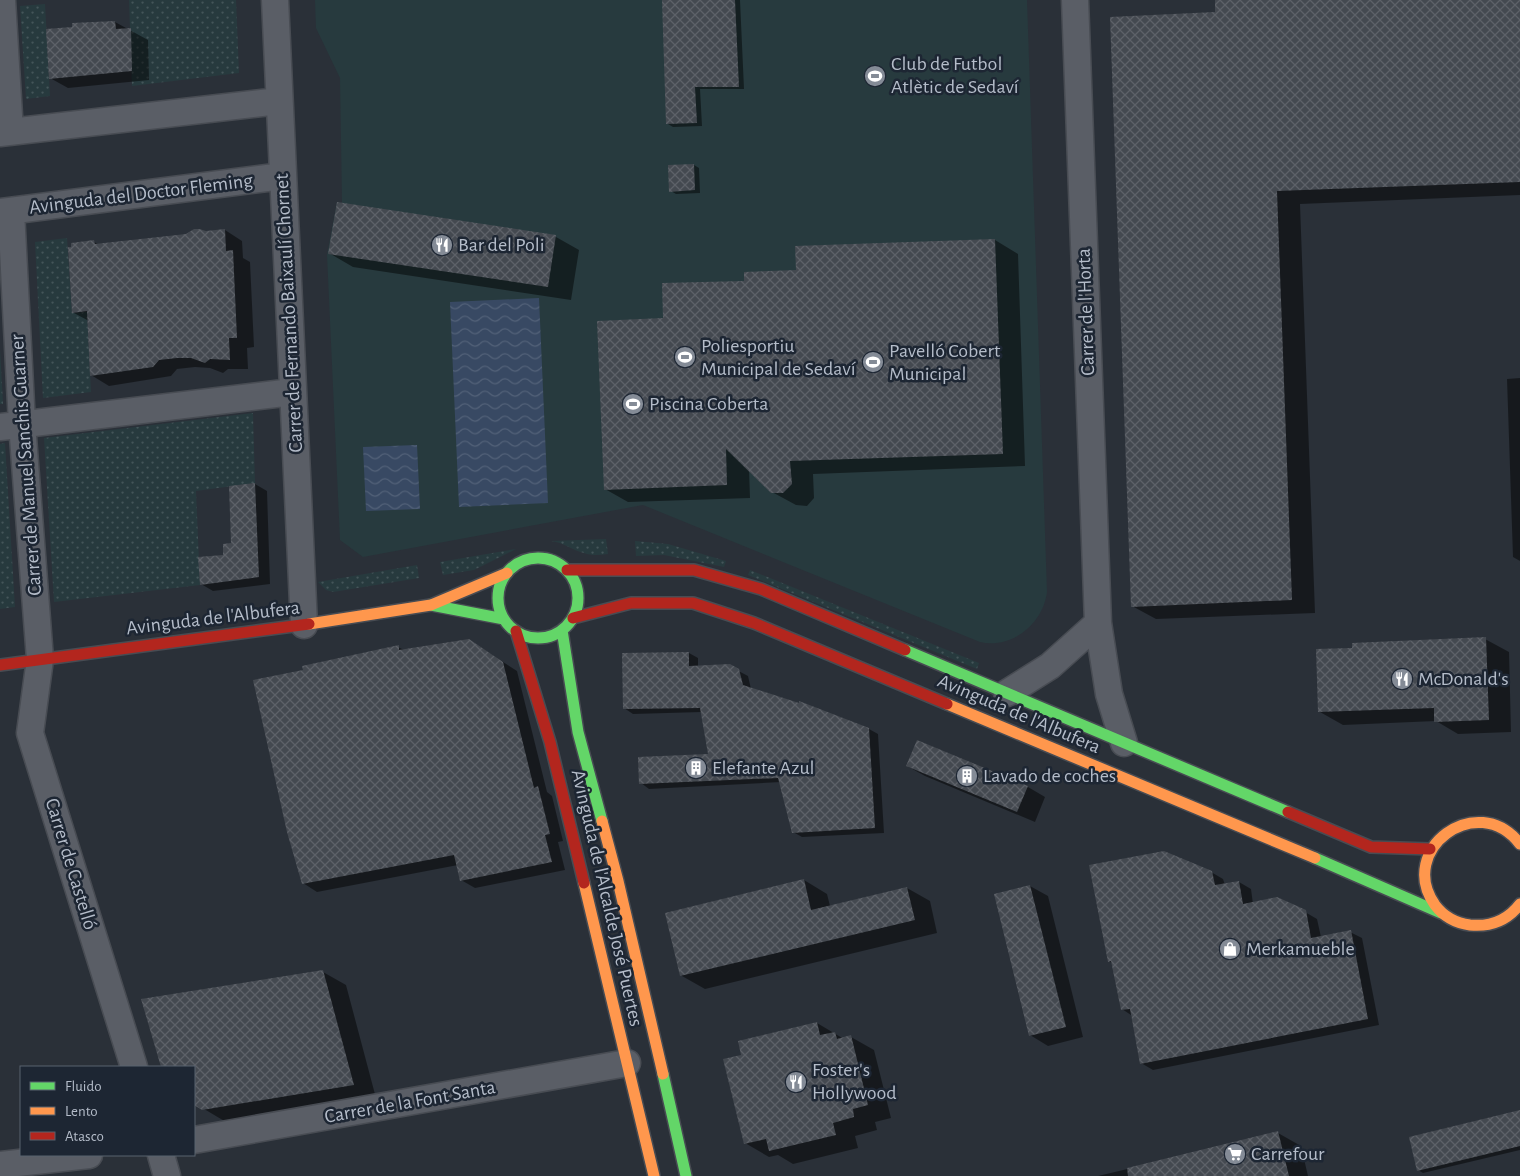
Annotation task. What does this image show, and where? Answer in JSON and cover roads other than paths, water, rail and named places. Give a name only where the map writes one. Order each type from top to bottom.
[{"type":"street","points":[[2,0],[5,132],[279,101]]},
{"type":"street","name":"Carrer de Fernando Baixaulí Chornet","points":[[275,0],[304,625]]},
{"type":"street","name":"Carrer de l'Horta","points":[[1075,0],[1098,623],[1108,694],[1124,742]]},
{"type":"street","name":"Avinguda del Doctor Fleming","points":[[5,211],[282,176]]},
{"type":"street","name":"Carrer de Manuel Sanchis Guarner","points":[[5,211],[11,425],[40,658]]},
{"type":"street","points":[[11,425],[292,392]]},
{"type":"street","points":[[543,558],[556,562],[567,570],[574,581],[578,593],[578,606],[573,618],[562,630],[551,636],[527,637],[516,631],[504,619],[499,608],[498,596],[501,584],[507,573],[517,564],[530,559],[543,558]]},
{"type":"street","name":"Avinguda de l'Albufera","points":[[567,570],[694,570],[761,589],[1371,847],[1430,850]]},
{"type":"street","name":"Avinguda de l'Albufera","points":[[0,665],[40,658],[304,625],[431,605],[507,573]]},
{"type":"street","name":"Avinguda de l'Albufera","points":[[573,618],[631,603],[693,603],[754,623],[1360,877],[1441,913],[1456,923],[1473,927],[1490,925],[1506,918],[1520,905]]},
{"type":"street","name":"Avinguda de l'Albufera","points":[[431,605],[504,619]]},
{"type":"street","points":[[1007,693],[1050,666],[1098,623]]},
{"type":"street","name":"Avinguda de l'Alcalde José Puertes","points":[[562,630],[578,732],[618,881],[686,1176]]},
{"type":"street","name":"Avinguda de l'Alcalde José Puertes","points":[[516,631],[550,742],[654,1176]]},
{"type":"street","name":"Carrer de Castelló","points":[[40,658],[30,733],[134,1066]]},
{"type":"street","points":[[1441,913],[1430,900],[1425,883],[1425,866],[1430,850],[1439,838],[1450,829],[1463,823],[1491,823],[1506,830],[1520,844]]},
{"type":"street","name":"Carrer de la Font Santa","points":[[195,1140],[627,1063]]},
{"type":"street","points":[[0,1165],[80,1156]]},
{"type":"street","points":[[161,1156],[167,1176]]},
{"type":"water","points":[[539,298],[548,503],[459,507],[450,302]]},
{"type":"water","points":[[417,445],[420,509],[366,511],[363,447]]},
{"type":"place","name":"Club de Futbol Atlètic de Sedaví","points":[[875,76]]},
{"type":"place","name":"Bar del Poli","points":[[442,245]]},
{"type":"place","name":"Poliesportiu Municipal de Sedaví","points":[[685,357]]},
{"type":"place","name":"Pavelló Cobert Municipal","points":[[873,362]]},
{"type":"place","name":"Piscina Coberta","points":[[633,404]]},
{"type":"place","name":"McDonald's","points":[[1402,679]]},
{"type":"place","name":"Elefante Azul","points":[[696,768]]},
{"type":"place","name":"Lavado de coches","points":[[967,776]]},
{"type":"place","name":"Merkamueble","points":[[1230,949]]},
{"type":"place","name":"Foster's Hollywood","points":[[796,1082]]},
{"type":"place","name":"Carrefour","points":[[1235,1154]]}]
